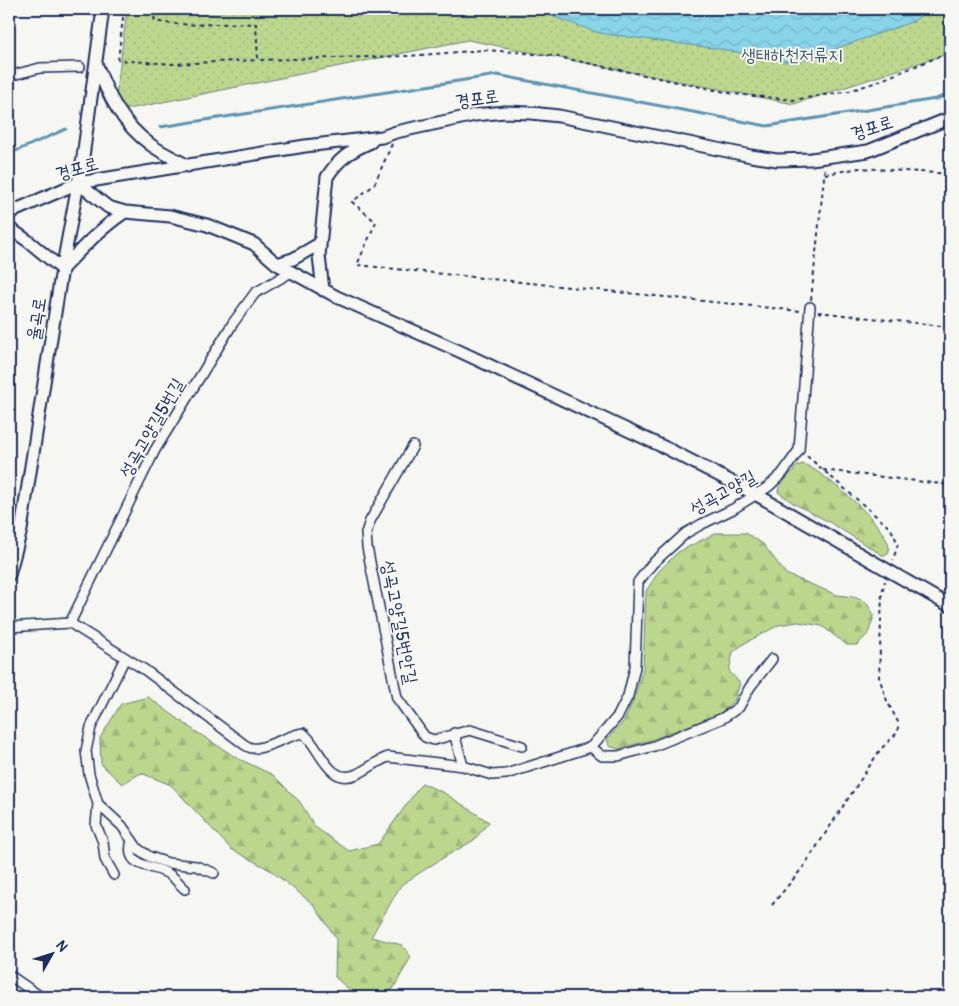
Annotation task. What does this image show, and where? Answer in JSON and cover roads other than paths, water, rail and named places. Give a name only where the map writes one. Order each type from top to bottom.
[{"type":"street","points":[[103,9],[95,61],[106,92],[132,128],[151,145],[188,166]]},
{"type":"street","name":"율곡로","points":[[9,575],[21,530],[62,269],[83,157],[95,61]]},
{"type":"street","points":[[9,76],[40,68],[80,67]]},
{"type":"street","name":"경포로","points":[[9,213],[78,183],[305,146],[382,137],[396,132],[475,115],[505,112],[560,116],[778,160],[811,159],[868,151],[950,118]]},
{"type":"street","points":[[323,290],[320,270],[320,244],[327,177],[333,167],[343,157],[355,149],[382,137]]},
{"type":"street","points":[[78,183],[108,207],[125,212],[170,216],[207,225],[254,244],[277,264],[323,290],[668,449],[757,495],[950,606]]},
{"type":"street","points":[[9,228],[62,269],[90,239],[125,212]]},
{"type":"street","points":[[277,264],[293,259],[320,244]]},
{"type":"street","name":"성곡고양길5번길","points":[[70,623],[155,450],[233,322],[255,293],[291,272]]},
{"type":"street","name":"성곡고양길","points":[[591,747],[618,716],[628,696],[635,667],[638,582],[652,564],[686,533],[757,495],[782,474],[799,450],[810,309]]},
{"type":"street","name":"성곡고양길5번안길","points":[[413,446],[370,521],[366,533],[367,547],[397,698],[426,737],[434,740],[470,730],[522,746]]},
{"type":"street","points":[[9,626],[70,623],[145,670],[245,745],[253,749],[260,748],[303,733],[310,738],[329,769],[346,777],[356,774],[388,757],[463,766],[492,776],[506,774],[591,747],[602,756],[618,756],[654,746],[723,718],[739,706],[750,686],[772,659]]},
{"type":"street","points":[[114,875],[105,859],[103,842],[96,825],[98,804],[89,774],[86,751],[92,727],[126,658]]},
{"type":"street","points":[[454,733],[463,766]]},
{"type":"street","points":[[98,804],[122,826],[138,849],[150,857],[168,863],[196,866],[214,873]]},
{"type":"street","points":[[132,840],[130,849],[131,856],[135,861],[170,874],[184,889]]},
{"type":"street","points":[[9,975],[41,997]]},
{"type":"water","name":"생태하천저류지","points":[[532,9],[929,9],[914,21],[795,63],[720,49],[599,33]]},
{"type":"waterway","points":[[160,127],[497,75],[767,126],[936,99],[950,94]]},
{"type":"waterway","points":[[9,154],[66,129]]}]
